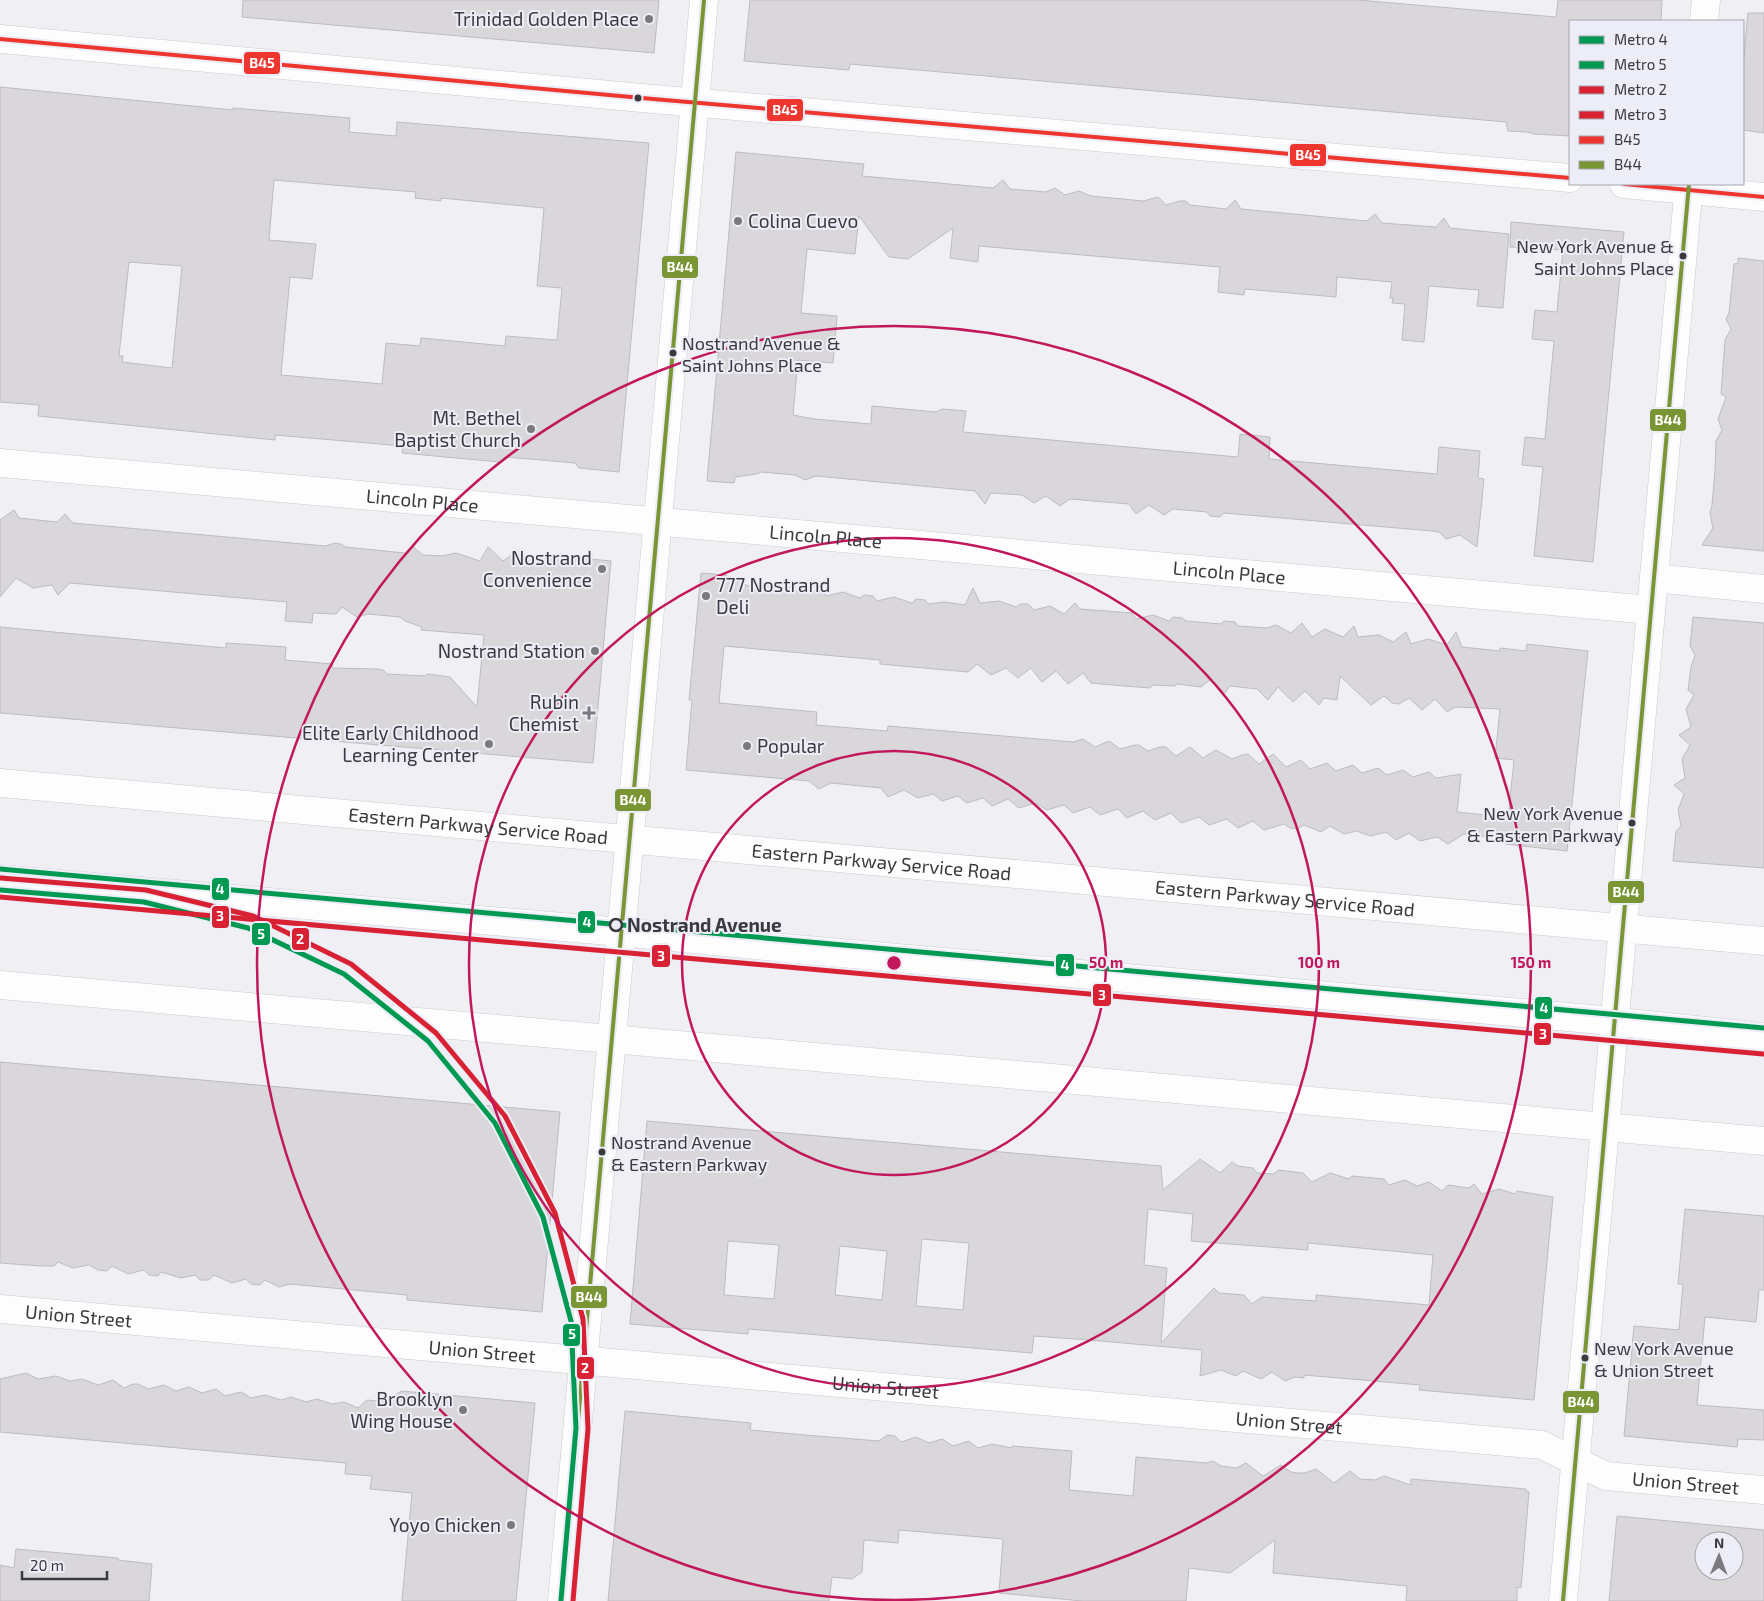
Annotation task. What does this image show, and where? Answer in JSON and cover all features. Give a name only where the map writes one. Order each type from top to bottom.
[{"type":"street","points":[[562,1601],[704,0]]},
{"type":"street","points":[[1704,20],[1706,0]]},
{"type":"street","points":[[0,39],[1569,178]]},
{"type":"street","points":[[1646,185],[1689,187],[1764,197]]},
{"type":"street","points":[[1563,1601],[1689,187]]},
{"type":"street","name":"Lincoln Place","points":[[0,463],[1651,610]]},
{"type":"street","points":[[1654,578],[1764,589]]},
{"type":"street","name":"Eastern Parkway Service Road","points":[[0,783],[1764,941]]},
{"type":"street","points":[[0,878],[621,932],[1764,1037]]},
{"type":"street","points":[[0,985],[1764,1141]]},
{"type":"street","name":"Union Street","points":[[0,1309],[1542,1445],[1606,1476],[1764,1490]]},
{"type":"building","points":[[243,0],[659,0],[654,53],[242,17]]},
{"type":"building","points":[[750,0],[1358,0],[1556,17],[1558,0],[1662,0],[1661,20],[1569,20],[1569,136],[1508,131],[1506,122],[850,64],[849,70],[744,61]]},
{"type":"building","points":[[1748,13],[1764,13],[1764,133],[1744,130],[1744,55]]},
{"type":"building","points":[[0,87],[233,110],[233,108],[350,118],[349,132],[396,136],[397,122],[649,143],[619,472],[579,468],[575,463],[541,460],[506,457],[500,462],[402,453],[403,446],[275,435],[275,440],[38,416],[39,405],[0,402]],"holes":[[[274,180],[416,192],[415,198],[441,201],[441,198],[544,208],[537,286],[562,288],[557,340],[506,336],[505,346],[421,338],[420,346],[386,343],[382,384],[281,375],[290,277],[312,279],[316,244],[269,240]],[[129,262],[182,266],[172,368],[122,362],[123,356],[119,356]]]},
{"type":"building","points":[[736,152],[864,164],[862,176],[993,188],[1003,180],[1010,189],[1046,192],[1055,188],[1065,195],[1079,191],[1091,196],[1143,201],[1158,197],[1166,205],[1186,201],[1190,205],[1226,209],[1235,200],[1241,209],[1367,221],[1375,214],[1382,223],[1436,227],[1444,218],[1450,228],[1509,234],[1503,308],[1477,306],[1479,290],[1429,286],[1424,342],[1402,340],[1405,304],[1392,303],[1393,298],[1390,298],[1392,282],[1337,277],[1336,297],[1245,289],[1244,295],[1218,292],[1220,267],[979,246],[978,262],[950,258],[953,228],[908,259],[889,257],[859,216],[855,254],[807,249],[801,313],[837,316],[833,363],[798,360],[793,415],[814,419],[871,424],[872,406],[936,412],[942,409],[966,411],[963,432],[1238,457],[1240,434],[1270,437],[1269,459],[1437,474],[1439,447],[1480,451],[1478,478],[1484,479],[1477,547],[1460,535],[1446,539],[1439,532],[1432,531],[1224,513],[1220,517],[1210,516],[1207,512],[1173,509],[1164,515],[1149,505],[1136,514],[1129,504],[1070,499],[1060,506],[1046,496],[1034,503],[1022,495],[991,493],[985,504],[975,491],[816,476],[805,480],[795,475],[761,472],[735,477],[734,483],[707,481]]},
{"type":"building","points":[[1511,222],[1624,232],[1593,562],[1534,556],[1543,467],[1522,465],[1525,437],[1545,439],[1554,341],[1532,339],[1535,310],[1557,312],[1563,250],[1510,247]]},
{"type":"building","points":[[1738,258],[1764,261],[1764,551],[1702,545],[1713,528],[1710,513],[1716,441],[1722,430],[1718,419],[1726,397],[1721,394],[1725,340],[1731,329],[1726,319],[1729,313],[1734,264],[1738,263]]},
{"type":"building","points":[[14,510],[19,518],[57,522],[65,514],[73,523],[325,546],[335,543],[345,547],[405,553],[413,547],[423,555],[442,556],[456,553],[480,561],[488,547],[503,561],[512,555],[528,557],[535,555],[548,560],[560,556],[611,561],[593,763],[0,713],[0,627],[226,648],[226,643],[286,647],[285,660],[333,664],[332,668],[377,669],[383,670],[387,674],[425,676],[427,674],[450,677],[477,707],[484,635],[421,630],[422,627],[405,621],[400,617],[368,614],[357,617],[342,607],[336,614],[313,613],[312,623],[285,621],[287,602],[70,583],[58,595],[52,585],[33,588],[16,578],[0,597],[0,520]]},
{"type":"building","points":[[701,573],[725,575],[755,589],[761,585],[771,586],[775,591],[791,587],[798,592],[822,591],[826,596],[843,592],[860,598],[864,595],[873,596],[877,601],[894,597],[912,603],[916,599],[925,600],[928,604],[945,602],[965,605],[973,588],[980,603],[999,601],[1016,607],[1020,604],[1028,604],[1034,610],[1050,606],[1064,614],[1075,603],[1080,609],[1132,613],[1136,619],[1153,615],[1169,621],[1173,617],[1182,618],[1186,621],[1221,624],[1224,621],[1235,622],[1238,626],[1267,628],[1276,625],[1291,633],[1302,623],[1312,637],[1325,629],[1343,637],[1354,626],[1358,637],[1379,635],[1393,642],[1406,632],[1411,644],[1428,639],[1447,645],[1456,632],[1462,647],[1500,651],[1500,648],[1526,651],[1527,644],[1588,651],[1567,851],[1505,844],[1506,839],[1464,834],[1448,844],[1437,837],[1420,841],[1409,833],[1396,840],[1386,832],[1371,836],[1356,831],[1344,834],[1330,826],[1321,832],[1304,825],[1297,829],[1290,828],[1284,824],[1264,830],[1253,821],[1238,828],[1227,819],[1209,825],[1199,817],[1181,823],[1171,813],[1155,820],[1143,811],[1127,818],[1118,809],[1100,815],[1090,807],[1073,813],[1064,805],[1047,810],[1035,803],[1019,808],[1008,799],[992,806],[983,798],[967,803],[958,796],[942,801],[933,794],[918,798],[904,790],[888,797],[881,788],[831,783],[819,789],[809,781],[686,770],[692,700],[689,700]],"holes":[[[724,646],[880,660],[880,664],[968,672],[977,664],[991,675],[1006,668],[1018,678],[1031,668],[1042,682],[1056,671],[1068,684],[1083,673],[1091,683],[1150,688],[1153,685],[1175,686],[1177,684],[1201,687],[1210,680],[1225,693],[1230,686],[1257,689],[1268,700],[1278,687],[1293,702],[1305,691],[1319,705],[1324,698],[1337,700],[1340,676],[1371,705],[1384,696],[1392,703],[1399,704],[1409,698],[1422,710],[1435,699],[1447,712],[1455,707],[1500,709],[1495,758],[1514,760],[1508,818],[1490,816],[1490,820],[1486,815],[1457,812],[1461,774],[1436,778],[1429,772],[1413,777],[1403,770],[1387,775],[1378,768],[1362,773],[1353,765],[1336,771],[1327,763],[1310,769],[1301,760],[1286,767],[1273,754],[1259,764],[1248,754],[1232,759],[1216,750],[1203,758],[1190,747],[1176,756],[1166,747],[1148,751],[1139,745],[1135,745],[1120,749],[1109,741],[1095,747],[1083,739],[1073,742],[888,726],[887,731],[816,725],[817,712],[719,703]]]},
{"type":"building","points":[[1693,617],[1764,623],[1764,868],[1673,861],[1676,831],[1681,826],[1678,810],[1684,794],[1674,785],[1685,778],[1682,759],[1690,745],[1679,735],[1691,727],[1686,709],[1694,695],[1688,690],[1691,667],[1695,655],[1690,646]]},
{"type":"building","points":[[0,1062],[560,1112],[542,1312],[407,1300],[407,1295],[290,1284],[279,1287],[265,1280],[260,1285],[251,1284],[246,1279],[232,1283],[214,1275],[209,1280],[200,1280],[195,1275],[181,1278],[161,1272],[158,1276],[149,1275],[144,1270],[128,1274],[112,1266],[107,1271],[98,1270],[89,1265],[73,1268],[58,1262],[54,1266],[0,1263]]},
{"type":"building","points":[[647,1121],[1161,1166],[1163,1190],[1200,1159],[1220,1173],[1232,1162],[1238,1166],[1253,1168],[1257,1173],[1274,1174],[1278,1170],[1303,1173],[1312,1182],[1330,1173],[1349,1179],[1352,1176],[1384,1179],[1389,1185],[1405,1180],[1417,1186],[1429,1182],[1442,1191],[1448,1185],[1469,1188],[1474,1184],[1482,1194],[1499,1189],[1515,1194],[1517,1191],[1553,1197],[1534,1400],[1419,1390],[1420,1385],[1304,1375],[1304,1378],[1295,1377],[1285,1381],[1272,1372],[1261,1379],[1243,1371],[1236,1376],[1221,1370],[1200,1376],[1202,1350],[1089,1340],[1034,1336],[1032,1353],[748,1329],[748,1334],[630,1324]],"holes":[[[1148,1209],[1193,1214],[1191,1241],[1308,1250],[1308,1243],[1433,1255],[1429,1305],[1316,1295],[1316,1301],[1262,1297],[1252,1304],[1244,1295],[1219,1293],[1214,1288],[1161,1343],[1167,1268],[1144,1265]],[[922,1239],[969,1243],[963,1310],[916,1306]],[[728,1241],[779,1245],[774,1299],[724,1295]],[[840,1246],[887,1251],[882,1300],[835,1295]]]},
{"type":"building","points":[[1685,1209],[1764,1216],[1764,1290],[1759,1290],[1756,1322],[1705,1317],[1697,1405],[1764,1410],[1764,1440],[1738,1439],[1737,1447],[1624,1436],[1634,1326],[1679,1330],[1683,1284],[1678,1284]]},
{"type":"building","points":[[26,1373],[38,1379],[56,1376],[70,1381],[82,1379],[98,1385],[113,1380],[124,1388],[133,1384],[138,1384],[148,1389],[164,1385],[176,1391],[189,1387],[202,1393],[216,1389],[225,1396],[241,1392],[251,1398],[265,1395],[281,1400],[291,1397],[306,1402],[317,1399],[332,1404],[344,1402],[358,1408],[367,1400],[385,1402],[402,1391],[535,1403],[516,1601],[402,1601],[412,1493],[370,1489],[372,1476],[345,1474],[346,1463],[0,1432],[0,1379]]},
{"type":"building","points":[[625,1411],[751,1423],[750,1430],[805,1435],[879,1441],[887,1435],[895,1436],[901,1442],[916,1437],[929,1443],[942,1439],[953,1446],[969,1441],[978,1448],[992,1444],[1012,1448],[1012,1446],[1072,1451],[1069,1490],[1133,1496],[1136,1457],[1207,1463],[1213,1461],[1221,1466],[1236,1468],[1246,1463],[1263,1476],[1281,1465],[1291,1472],[1298,1473],[1305,1473],[1316,1469],[1334,1483],[1350,1471],[1360,1479],[1375,1480],[1384,1476],[1411,1485],[1411,1479],[1526,1489],[1529,1492],[1521,1588],[1517,1587],[1517,1601],[1406,1601],[1407,1586],[1273,1573],[1275,1540],[1230,1573],[1189,1568],[1186,1601],[1082,1601],[999,1593],[1003,1539],[899,1530],[898,1543],[864,1540],[862,1572],[852,1579],[832,1577],[829,1601],[608,1601]]},
{"type":"building","points":[[1617,1516],[1764,1530],[1764,1601],[1609,1601]]},
{"type":"building","points":[[16,1549],[118,1558],[118,1560],[152,1564],[149,1601],[0,1601],[0,1565],[14,1568]]},
{"type":"metro line","name":"4","points":[[0,869],[1764,1028]]},
{"type":"metro line","name":"2","points":[[1,878],[146,890],[253,916],[351,964],[436,1033],[505,1116],[555,1213],[583,1319],[588,1429],[573,1601]]},
{"type":"metro line","name":"5","points":[[0,890],[144,902],[248,928],[344,974],[428,1041],[495,1123],[543,1217],[571,1321],[576,1428],[561,1600]]},
{"type":"metro line","name":"3","points":[[0,897],[1763,1054]]},
{"type":"transit line","name":"B44","points":[[562,1601],[704,0]]},
{"type":"transit line","name":"B45","points":[[0,39],[653,99],[1569,178]]},
{"type":"transit line","name":"B45","points":[[1635,185],[1764,197]]},
{"type":"transit line","name":"B44","points":[[1563,1601],[1689,185]]},
{"type":"place","name":"Trinidad Golden Place","points":[[649,19]]},
{"type":"place","name":"Colina Cuevo","points":[[738,221]]},
{"type":"place","name":"New York Avenue & Saint Johns Place","points":[[1683,256]]},
{"type":"place","name":"Nostrand Avenue & Saint Johns Place","points":[[673,353]]},
{"type":"place","name":"Mt. Bethel Baptist Church","points":[[531,429]]},
{"type":"place","name":"Nostrand Convenience","points":[[602,569]]},
{"type":"place","name":"777 Nostrand Deli","points":[[706,596]]},
{"type":"place","name":"Nostrand Station","points":[[595,651]]},
{"type":"place","name":"Rubin Chemist","points":[[589,713]]},
{"type":"place","name":"Elite Early Childhood Learning Center","points":[[489,744]]},
{"type":"place","name":"Popular","points":[[747,746]]},
{"type":"place","name":"New York Avenue & Eastern Parkway","points":[[1632,823]]},
{"type":"place","name":"Nostrand Avenue","points":[[616,925]]},
{"type":"place","name":"Nostrand Avenue & Eastern Parkway","points":[[602,1152]]},
{"type":"place","name":"New York Avenue & Union Street","points":[[1585,1358]]},
{"type":"place","name":"Brooklyn Wing House","points":[[463,1410]]},
{"type":"place","name":"Yoyo Chicken","points":[[511,1525]]}]
